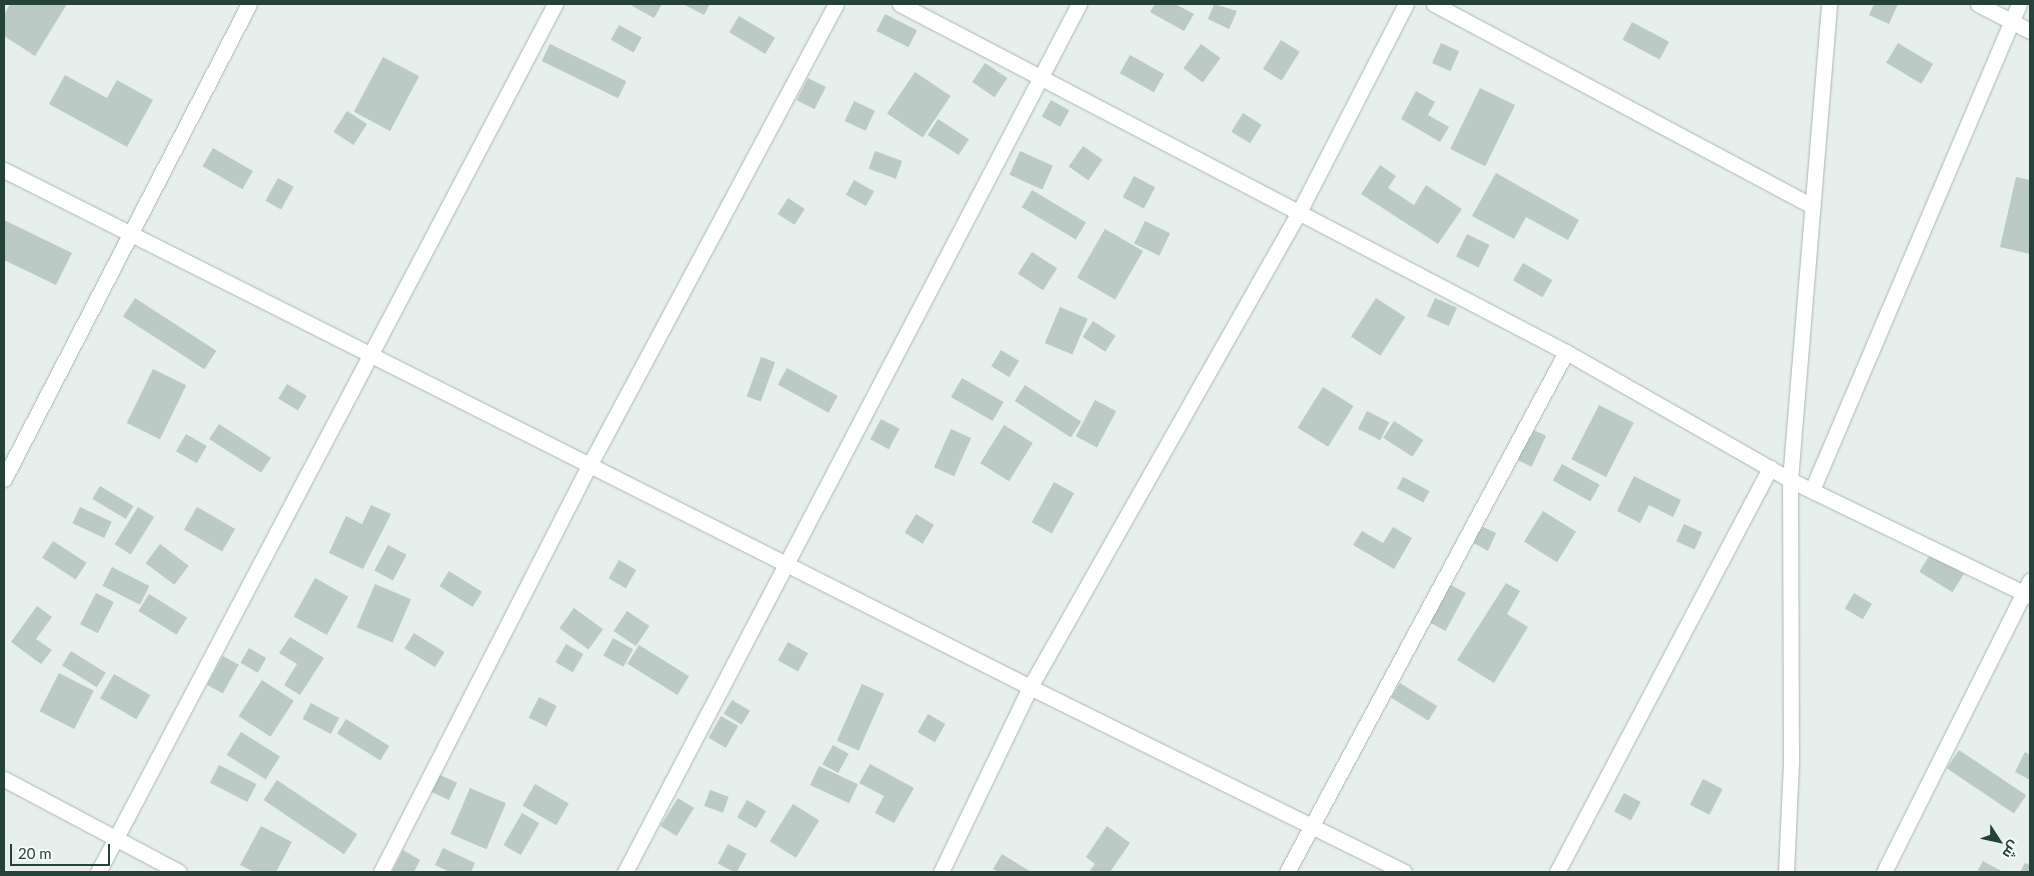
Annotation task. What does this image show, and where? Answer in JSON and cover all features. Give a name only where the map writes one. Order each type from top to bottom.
[{"type":"street","points":[[4,479],[249,4]]},
{"type":"street","points":[[98,872],[555,4]]},
{"type":"street","points":[[381,872],[589,466],[836,4]]},
{"type":"street","points":[[900,4],[1566,352],[1790,480],[2028,590],[1884,872]]},
{"type":"street","points":[[625,872],[1079,4]]},
{"type":"street","points":[[941,872],[1030,688],[1299,212],[1406,4]]},
{"type":"street","points":[[1434,4],[1813,206]]},
{"type":"street","points":[[1786,872],[1791,760],[1790,480],[1829,4]]},
{"type":"street","points":[[1978,4],[2030,31]]},
{"type":"street","points":[[1812,490],[2010,20],[2019,4]]},
{"type":"street","points":[[4,170],[371,353],[589,466],[1030,688],[1404,872]]},
{"type":"street","points":[[1287,872],[1566,352]]},
{"type":"street","points":[[1557,872],[1770,468]]},
{"type":"street","points":[[4,779],[117,837],[179,872]]},
{"type":"building","points":[[10,4],[67,4],[35,56],[4,36],[4,15]]},
{"type":"building","points":[[634,4],[662,4],[654,18],[632,6]]},
{"type":"building","points":[[683,4],[710,4],[704,15]]},
{"type":"building","points":[[1155,4],[1175,4],[1194,14],[1184,31],[1150,12]]},
{"type":"building","points":[[1214,4],[1237,11],[1229,29],[1208,19]]},
{"type":"building","points":[[1874,4],[1898,4],[1889,24],[1869,15]]},
{"type":"building","points":[[885,14],[917,30],[908,47],[876,31]]},
{"type":"building","points":[[739,16],[775,38],[765,54],[729,32]]},
{"type":"building","points":[[1632,22],[1669,42],[1660,59],[1623,40]]},
{"type":"building","points":[[619,25],[642,38],[633,52],[611,40]]},
{"type":"building","points":[[1281,40],[1300,52],[1282,80],[1263,69]]},
{"type":"building","points":[[1441,43],[1459,51],[1450,71],[1432,63]]},
{"type":"building","points":[[1898,43],[1933,64],[1921,84],[1886,63]]},
{"type":"building","points":[[550,44],[626,81],[618,98],[542,61]]},
{"type":"building","points":[[1201,44],[1220,58],[1203,82],[1183,68]]},
{"type":"building","points":[[1130,55],[1164,74],[1154,92],[1120,73]]},
{"type":"building","points":[[383,57],[419,76],[390,131],[354,112]]},
{"type":"building","points":[[985,63],[1007,78],[995,97],[972,82]]},
{"type":"building","points":[[915,72],[951,96],[923,137],[887,113]]},
{"type":"building","points":[[65,75],[107,98],[117,80],[153,100],[127,147],[49,104]]},
{"type":"building","points":[[808,78],[826,87],[814,109],[797,100]]},
{"type":"building","points":[[1480,88],[1515,105],[1485,166],[1450,149]]},
{"type":"building","points":[[1416,91],[1435,102],[1428,115],[1449,127],[1440,142],[1401,119]]},
{"type":"building","points":[[1051,100],[1069,110],[1060,127],[1042,117]]},
{"type":"building","points":[[854,101],[875,111],[866,131],[845,121]]},
{"type":"building","points":[[347,111],[367,124],[354,145],[333,132]]},
{"type":"building","points":[[1243,113],[1262,125],[1250,143],[1231,132]]},
{"type":"building","points":[[938,119],[969,139],[959,155],[928,135]]},
{"type":"building","points":[[1083,146],[1103,160],[1088,180],[1069,166]]},
{"type":"building","points":[[213,148],[253,171],[242,189],[202,166]]},
{"type":"building","points":[[875,151],[902,161],[896,179],[869,169]]},
{"type":"building","points":[[1020,151],[1053,166],[1042,189],[1009,175]]},
{"type":"building","points":[[1380,165],[1396,176],[1388,188],[1414,205],[1426,185],[1462,209],[1438,244],[1361,194]]},
{"type":"building","points":[[1496,173],[1579,220],[1568,240],[1526,217],[1514,239],[1472,216]]},
{"type":"building","points":[[1134,176],[1155,187],[1144,208],[1123,197]]},
{"type":"building","points":[[2016,177],[2030,180],[2030,254],[2000,247]]},
{"type":"building","points":[[278,178],[294,187],[281,209],[265,201]]},
{"type":"building","points":[[854,180],[874,191],[866,206],[846,195]]},
{"type":"building","points":[[1032,190],[1086,222],[1076,240],[1022,207]]},
{"type":"building","points":[[788,198],[805,209],[794,225],[778,214]]},
{"type":"building","points":[[4,220],[72,253],[56,285],[4,260]]},
{"type":"building","points":[[1145,221],[1170,233],[1159,256],[1134,243]]},
{"type":"building","points":[[1105,229],[1143,251],[1115,299],[1077,277]]},
{"type":"building","points":[[1467,234],[1489,245],[1479,267],[1456,256]]},
{"type":"building","points":[[1032,252],[1057,268],[1043,290],[1018,274]]},
{"type":"building","points":[[1523,263],[1552,280],[1542,297],[1513,280]]},
{"type":"building","points":[[135,298],[216,351],[204,369],[123,316]]},
{"type":"building","points":[[1376,298],[1405,317],[1380,356],[1351,337]]},
{"type":"building","points":[[1435,298],[1457,308],[1449,326],[1427,316]]},
{"type":"building","points":[[1060,307],[1088,319],[1072,355],[1045,343]]},
{"type":"building","points":[[1093,321],[1116,336],[1105,352],[1083,337]]},
{"type":"building","points":[[1001,350],[1019,361],[1009,377],[991,366]]},
{"type":"building","points":[[761,357],[775,362],[761,402],[747,396]]},
{"type":"building","points":[[787,368],[838,396],[829,413],[778,385]]},
{"type":"building","points":[[153,369],[186,385],[160,439],[127,423]]},
{"type":"building","points":[[962,378],[1004,402],[993,421],[951,397]]},
{"type":"building","points":[[287,384],[307,396],[298,410],[278,399]]},
{"type":"building","points":[[1025,385],[1081,421],[1071,437],[1015,401]]},
{"type":"building","points":[[1323,387],[1354,406],[1328,447],[1298,428]]},
{"type":"building","points":[[1095,400],[1116,411],[1097,447],[1076,436]]},
{"type":"building","points":[[1599,405],[1634,423],[1606,477],[1571,459]]},
{"type":"building","points":[[1367,411],[1389,422],[1380,440],[1358,429]]},
{"type":"building","points":[[881,419],[900,429],[889,449],[870,439]]},
{"type":"building","points":[[1394,421],[1423,440],[1412,457],[1383,438]]},
{"type":"building","points":[[219,424],[271,458],[261,473],[209,439]]},
{"type":"building","points":[[1004,425],[1033,443],[1009,481],[980,463]]},
{"type":"building","points":[[1527,427],[1546,436],[1532,467],[1513,458]]},
{"type":"building","points":[[951,429],[971,438],[954,476],[934,467]]},
{"type":"building","points":[[186,434],[207,446],[197,463],[176,451]]},
{"type":"building","points":[[1562,464],[1600,485],[1590,501],[1553,481]]},
{"type":"building","points":[[1634,476],[1681,500],[1673,517],[1649,505],[1640,523],[1617,511]]},
{"type":"building","points":[[1403,477],[1429,491],[1423,503],[1397,488]]},
{"type":"building","points":[[1054,482],[1074,493],[1052,533],[1032,522]]},
{"type":"building","points":[[100,486],[133,506],[126,519],[92,499]]},
{"type":"building","points":[[371,505],[391,514],[363,569],[329,553],[346,516],[362,524]]},
{"type":"building","points":[[80,507],[112,522],[104,538],[72,523]]},
{"type":"building","points":[[138,507],[154,517],[131,554],[115,544]]},
{"type":"building","points":[[197,507],[235,529],[222,552],[184,530]]},
{"type":"building","points":[[1543,511],[1576,532],[1557,562],[1524,542]]},
{"type":"building","points":[[916,514],[934,525],[923,544],[905,533]]},
{"type":"building","points":[[1684,524],[1702,532],[1695,549],[1676,541]]},
{"type":"building","points":[[1479,525],[1496,533],[1488,551],[1470,541]]},
{"type":"building","points":[[1393,527],[1412,538],[1394,569],[1353,545],[1362,531],[1383,543]]},
{"type":"building","points":[[53,541],[87,563],[76,580],[42,558]]},
{"type":"building","points":[[160,544],[189,566],[174,585],[146,563]]},
{"type":"building","points":[[388,545],[407,555],[393,580],[374,571]]},
{"type":"building","points":[[1931,553],[1964,574],[1952,592],[1919,572]]},
{"type":"building","points":[[619,560],[636,570],[626,588],[608,578]]},
{"type":"building","points":[[112,567],[149,586],[140,605],[102,586]]},
{"type":"building","points":[[449,571],[482,592],[473,607],[439,586]]},
{"type":"building","points":[[315,578],[348,596],[327,635],[294,616]]},
{"type":"building","points":[[1506,583],[1520,591],[1507,614],[1528,627],[1494,683],[1457,660]]},
{"type":"building","points":[[375,584],[411,599],[393,643],[357,627]]},
{"type":"building","points":[[1449,584],[1466,593],[1446,631],[1429,622]]},
{"type":"building","points":[[96,593],[114,602],[98,633],[80,624]]},
{"type":"building","points":[[1854,593],[1872,604],[1863,619],[1845,608]]},
{"type":"building","points":[[149,594],[187,618],[177,635],[138,611]]},
{"type":"building","points":[[37,606],[52,617],[36,639],[52,650],[41,664],[11,642]]},
{"type":"building","points":[[574,608],[603,629],[588,649],[559,628]]},
{"type":"building","points":[[627,611],[649,626],[636,646],[614,631]]},
{"type":"building","points":[[414,633],[445,652],[435,667],[404,648]]},
{"type":"building","points":[[290,637],[324,658],[300,695],[284,685],[297,664],[279,653]]},
{"type":"building","points":[[613,638],[633,649],[623,667],[603,655]]},
{"type":"building","points":[[788,642],[808,653],[798,672],[778,660]]},
{"type":"building","points":[[566,644],[583,654],[573,672],[556,662]]},
{"type":"building","points":[[639,645],[689,676],[677,695],[627,664]]},
{"type":"building","points":[[249,648],[266,658],[258,673],[240,663]]},
{"type":"building","points":[[71,651],[106,673],[97,687],[62,665]]},
{"type":"building","points":[[223,656],[239,665],[223,694],[207,685]]},
{"type":"building","points":[[59,673],[94,691],[74,729],[39,711]]},
{"type":"building","points":[[114,674],[150,695],[136,719],[100,698]]},
{"type":"building","points":[[262,680],[294,701],[270,737],[239,716]]},
{"type":"building","points":[[1400,683],[1437,706],[1428,721],[1391,697]]},
{"type":"building","points":[[862,684],[884,694],[859,750],[837,741]]},
{"type":"building","points":[[539,697],[557,706],[546,727],[529,717]]},
{"type":"building","points":[[732,700],[750,711],[742,725],[724,714]]},
{"type":"building","points":[[311,703],[339,718],[331,734],[303,719]]},
{"type":"building","points":[[928,714],[945,724],[935,742],[918,732]]},
{"type":"building","points":[[721,716],[738,726],[726,748],[708,738]]},
{"type":"building","points":[[346,719],[389,746],[380,760],[337,733]]},
{"type":"building","points":[[241,732],[280,756],[266,779],[227,755]]},
{"type":"building","points":[[833,745],[849,754],[838,773],[822,764]]},
{"type":"building","points":[[1959,750],[2026,795],[2014,814],[1947,768]]},
{"type":"building","points":[[2025,752],[2030,755],[2030,780],[2015,772]]},
{"type":"building","points":[[870,764],[914,788],[894,823],[875,813],[884,796],[859,783]]},
{"type":"building","points":[[219,765],[256,784],[247,802],[210,783]]},
{"type":"building","points":[[819,766],[858,784],[849,803],[810,785]]},
{"type":"building","points":[[438,774],[457,783],[449,800],[430,791]]},
{"type":"building","points":[[1703,779],[1723,789],[1709,815],[1690,805]]},
{"type":"building","points":[[277,780],[357,834],[344,854],[264,800]]},
{"type":"building","points":[[535,784],[569,803],[556,825],[522,806]]},
{"type":"building","points":[[470,788],[506,803],[486,849],[450,834]]},
{"type":"building","points":[[710,790],[729,797],[723,813],[704,806]]},
{"type":"building","points":[[1624,793],[1641,802],[1631,820],[1614,812]]},
{"type":"building","points":[[678,798],[694,808],[677,836],[661,826]]},
{"type":"building","points":[[747,800],[766,811],[756,828],[737,817]]},
{"type":"building","points":[[793,804],[819,820],[796,858],[770,841]]},
{"type":"building","points":[[522,813],[539,823],[521,855],[504,845]]},
{"type":"building","points":[[261,826],[292,842],[276,872],[254,872],[240,865]]},
{"type":"building","points":[[1107,826],[1130,843],[1110,872],[1089,872],[1095,864],[1086,857]]},
{"type":"building","points":[[728,844],[747,854],[737,872],[718,863]]},
{"type":"building","points":[[443,848],[475,863],[471,872],[450,872],[435,865]]},
{"type":"building","points":[[403,850],[420,860],[414,872],[392,872]]},
{"type":"building","points":[[1002,854],[1031,872],[998,872],[993,869]]},
{"type":"building","points":[[1983,861],[2003,872],[1977,872]]},
{"type":"building","points":[[2025,863],[2030,865],[2030,872],[2020,872]]}]
